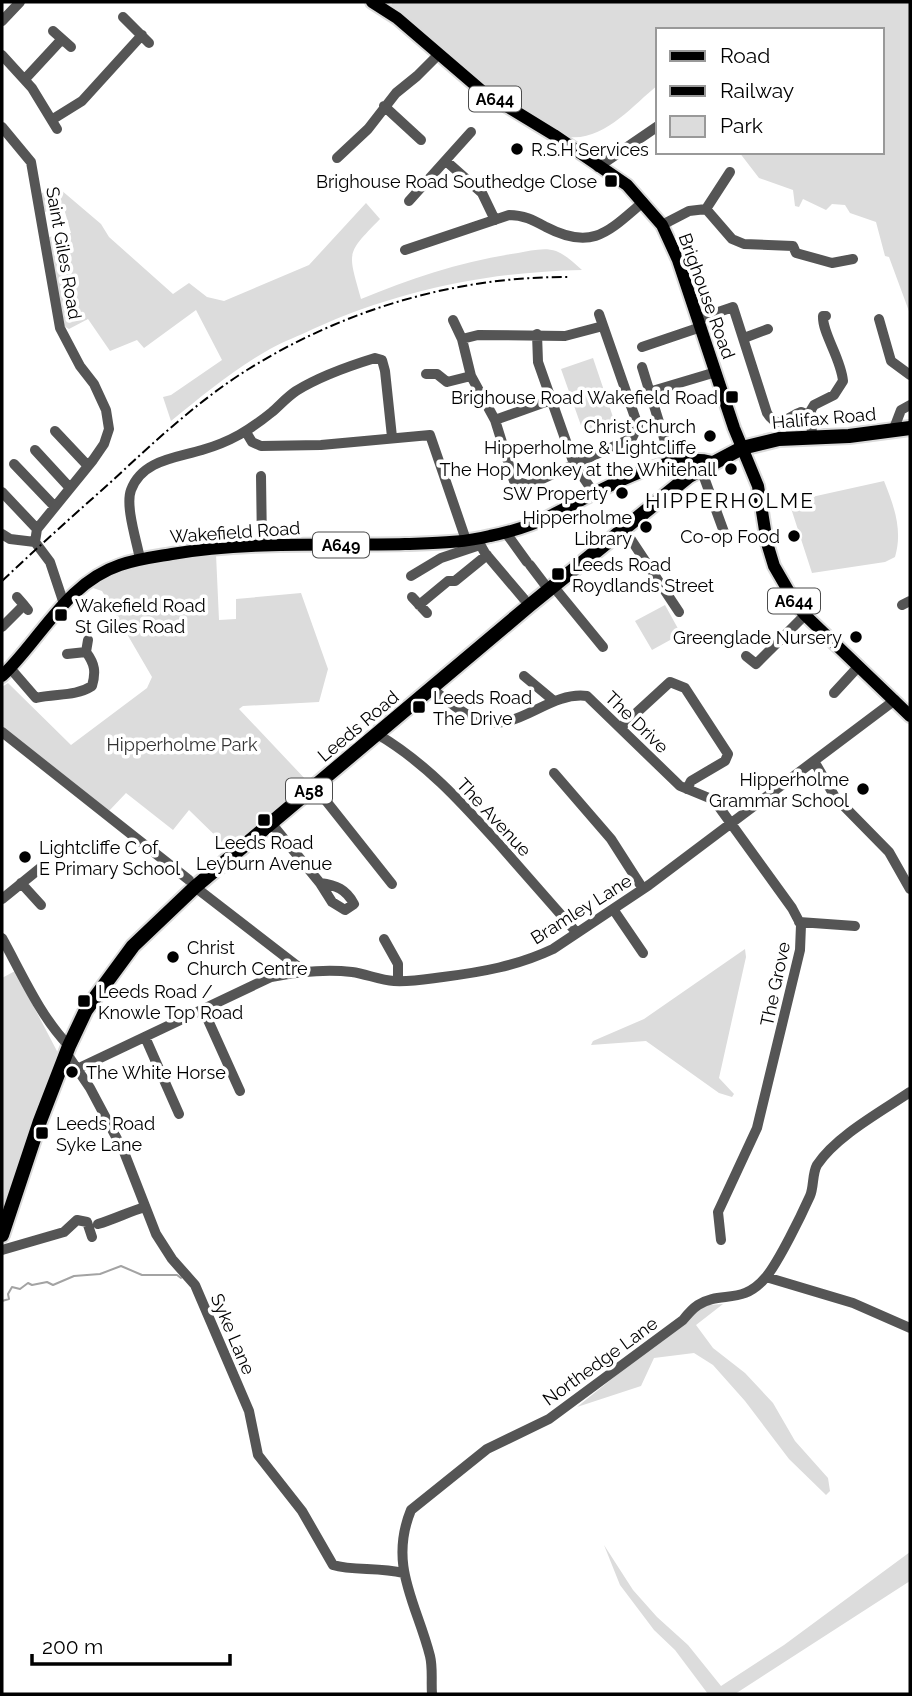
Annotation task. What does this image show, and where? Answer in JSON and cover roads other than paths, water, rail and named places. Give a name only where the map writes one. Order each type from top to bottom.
[{"type":"highway","name":"Halifax Road","points":[[742,448],[779,439],[849,436],[910,428]]},
{"type":"highway","name":"Leeds Road","points":[[2,1236],[68,1050],[86,1010],[108,976],[133,946],[192,883],[315,787],[551,588],[689,476],[742,448]]},
{"type":"main road","name":"Brighouse Road","points":[[372,2],[397,18],[482,91],[554,135],[627,185],[663,226],[678,260],[742,448]]},
{"type":"main road","name":"A644","points":[[742,448],[758,486],[767,543],[774,566],[796,604],[910,716]]},
{"type":"main road","name":"Wakefield Road","points":[[6,672],[64,604],[97,575],[140,559],[208,549],[262,545],[474,542],[548,517],[634,474],[694,458],[706,466]]},
{"type":"street","points":[[2,21],[20,2]]},
{"type":"street","points":[[2,55],[25,79],[55,124],[145,39],[123,17]]},
{"type":"street","points":[[53,31],[71,47]]},
{"type":"street","points":[[25,79],[62,39]]},
{"type":"street","points":[[337,158],[368,129],[384,106],[439,54]]},
{"type":"street","points":[[384,106],[421,140]]},
{"type":"street","name":"Saint Giles Road","points":[[2,127],[31,162],[60,328],[80,366],[94,384],[106,411],[109,429],[104,444],[37,529]]},
{"type":"street","points":[[598,167],[656,127]]},
{"type":"street","points":[[409,201],[472,132]]},
{"type":"street","points":[[446,161],[482,192],[495,220]]},
{"type":"street","points":[[663,226],[689,211],[705,209],[730,172]]},
{"type":"street","points":[[405,250],[509,215],[522,215],[566,236],[577,239],[593,238],[610,230],[643,202]]},
{"type":"street","points":[[705,209],[732,239],[744,244],[793,246],[796,254],[832,263],[853,259]]},
{"type":"street","points":[[642,346],[733,307],[767,413],[772,420],[779,423],[801,412],[811,416]]},
{"type":"street","points":[[453,320],[462,339],[471,376],[495,420],[514,481],[529,485],[632,438],[638,426],[599,314]]},
{"type":"street","points":[[812,437],[811,416],[814,405],[834,395],[843,381],[836,353],[822,324],[823,316],[826,316]]},
{"type":"street","points":[[879,319],[891,361],[910,375]]},
{"type":"street","points":[[462,339],[478,335],[565,336],[603,326]]},
{"type":"street","points":[[744,338],[768,329]]},
{"type":"street","points":[[537,334],[538,362],[574,464],[594,492]]},
{"type":"street","points":[[140,559],[129,500],[131,489],[143,473],[165,458],[201,451],[232,440],[246,432],[295,391],[330,374],[379,358],[384,363],[392,437]]},
{"type":"street","points":[[642,367],[672,464]]},
{"type":"street","points":[[649,392],[716,372]]},
{"type":"street","points":[[426,374],[437,374],[447,382],[471,376]]},
{"type":"street","points":[[495,420],[551,400]]},
{"type":"street","points":[[893,431],[901,410],[910,405]]},
{"type":"street","points":[[55,431],[88,466]]},
{"type":"street","points":[[246,432],[253,442],[261,446],[321,445],[430,435],[474,542],[524,599]]},
{"type":"street","points":[[35,450],[71,488]]},
{"type":"street","points":[[14,464],[55,507]]},
{"type":"street","points":[[706,466],[724,532]]},
{"type":"street","points":[[261,477],[262,545]]},
{"type":"street","points":[[2,492],[37,529],[35,542]]},
{"type":"street","points":[[624,529],[678,612]]},
{"type":"street","points":[[506,533],[528,564],[603,647]]},
{"type":"street","points":[[2,534],[35,542],[50,562],[64,604]]},
{"type":"street","points":[[411,576],[474,542]]},
{"type":"street","points":[[419,605],[448,581],[455,581],[487,555]]},
{"type":"street","points":[[2,627],[23,604]]},
{"type":"street","points":[[746,656],[755,664],[805,615]]},
{"type":"street","points":[[6,672],[36,698],[51,694],[80,693],[92,686],[95,675],[94,662],[86,652],[88,640]]},
{"type":"street","points":[[67,654],[86,652]]},
{"type":"street","points":[[834,692],[858,667]]},
{"type":"street","points":[[524,676],[554,701]]},
{"type":"street","points":[[621,727],[670,682],[684,688],[728,754],[725,761],[691,781],[687,789]]},
{"type":"street","name":"The Drive","points":[[432,689],[474,719],[496,725],[514,721],[573,694],[587,696],[680,786],[714,800],[730,825]]},
{"type":"street","name":"Bramley Lane","points":[[77,1069],[271,977],[305,972],[353,972],[398,981],[490,971],[508,967],[553,949],[643,889],[895,700]]},
{"type":"street","points":[[2,732],[305,972]]},
{"type":"street","name":"The Avenue","points":[[377,734],[404,750],[429,771],[577,933]]},
{"type":"street","points":[[814,761],[835,797],[889,852],[910,889]]},
{"type":"street","points":[[554,773],[611,839],[643,889]]},
{"type":"street","points":[[315,787],[392,884]]},
{"type":"street","points":[[271,823],[320,883]]},
{"type":"street","name":"The Grove","points":[[721,1240],[718,1212],[757,1128],[800,950],[801,925],[730,825]]},
{"type":"street","points":[[2,899],[44,865]]},
{"type":"street","points":[[21,883],[41,905]]},
{"type":"street","points":[[613,909],[643,953]]},
{"type":"street","points":[[799,922],[855,926]]},
{"type":"street","name":"Syke Lane","points":[[2,937],[41,1008],[102,1108],[124,1152],[156,1234],[172,1259],[195,1284],[249,1411],[258,1455],[302,1511],[330,1563],[341,1568],[374,1568],[402,1573]]},
{"type":"street","points":[[384,940],[398,964],[398,981]]},
{"type":"street","points":[[203,1009],[240,1091]]},
{"type":"street","points":[[145,1037],[179,1114]]},
{"type":"street","name":"Northedge Lane","points":[[432,1694],[430,1657],[402,1573],[405,1525],[411,1510],[487,1449],[549,1419],[682,1320],[698,1305],[713,1299],[736,1297],[748,1292],[766,1277],[811,1194],[815,1168],[849,1134],[910,1092]]},
{"type":"street","points":[[98,1224],[145,1207]]},
{"type":"street","points":[[2,1250],[64,1232],[77,1220],[87,1222],[92,1237]]},
{"type":"street","points":[[766,1277],[853,1303],[910,1328]]},
{"type":"waterway","points":[[2,1301],[9,1299],[8,1294],[12,1287],[20,1289],[28,1283],[32,1285],[47,1282],[53,1285],[74,1276],[100,1274],[121,1266],[142,1275],[177,1275],[181,1278]]},
{"type":"railway","points":[[2,581],[194,408],[247,370],[284,349],[361,314],[443,290],[527,278],[570,277]]},
{"type":"place","name":"R.S.H Services","points":[[517,149]]},
{"type":"place","name":"Brighouse Road Southedge Close","points":[[611,181]]},
{"type":"place","name":"Brighouse Road Wakefield Road","points":[[732,397]]},
{"type":"place","name":"Christ Church Hipperholme & Lightcliffe","points":[[710,436]]},
{"type":"place","name":"The Hop Monkey at the Whitehall","points":[[731,469]]},
{"type":"place","name":"SW Property","points":[[622,493]]},
{"type":"place","name":"Hipperholme Library","points":[[646,527]]},
{"type":"place","name":"Co-op Food","points":[[794,536]]},
{"type":"place","name":"Leeds Road Roydlands Street","points":[[558,574]]},
{"type":"place","name":"Wakefield Road St Giles Road","points":[[61,615]]},
{"type":"place","name":"Greenglade Nursery","points":[[856,637]]},
{"type":"place","name":"Leeds Road The Drive","points":[[419,707]]},
{"type":"place","name":"Hipperholme Grammar School","points":[[863,789]]},
{"type":"place","name":"Leeds Road Leyburn Avenue","points":[[264,820]]},
{"type":"place","name":"Lightcliffe C of E Primary School","points":[[25,857]]},
{"type":"place","name":"Christ Church Centre","points":[[173,957]]},
{"type":"place","name":"Leeds Road / Knowle Top Road","points":[[84,1001]]},
{"type":"place","name":"The White Horse","points":[[72,1072]]},
{"type":"place","name":"Leeds Road Syke Lane","points":[[42,1133]]},
{"type":"district","name":"HIPPERHOLME","points":[[730,500]]},
{"type":"park label","name":"Hipperholme Park","points":[[182,744]]}]
